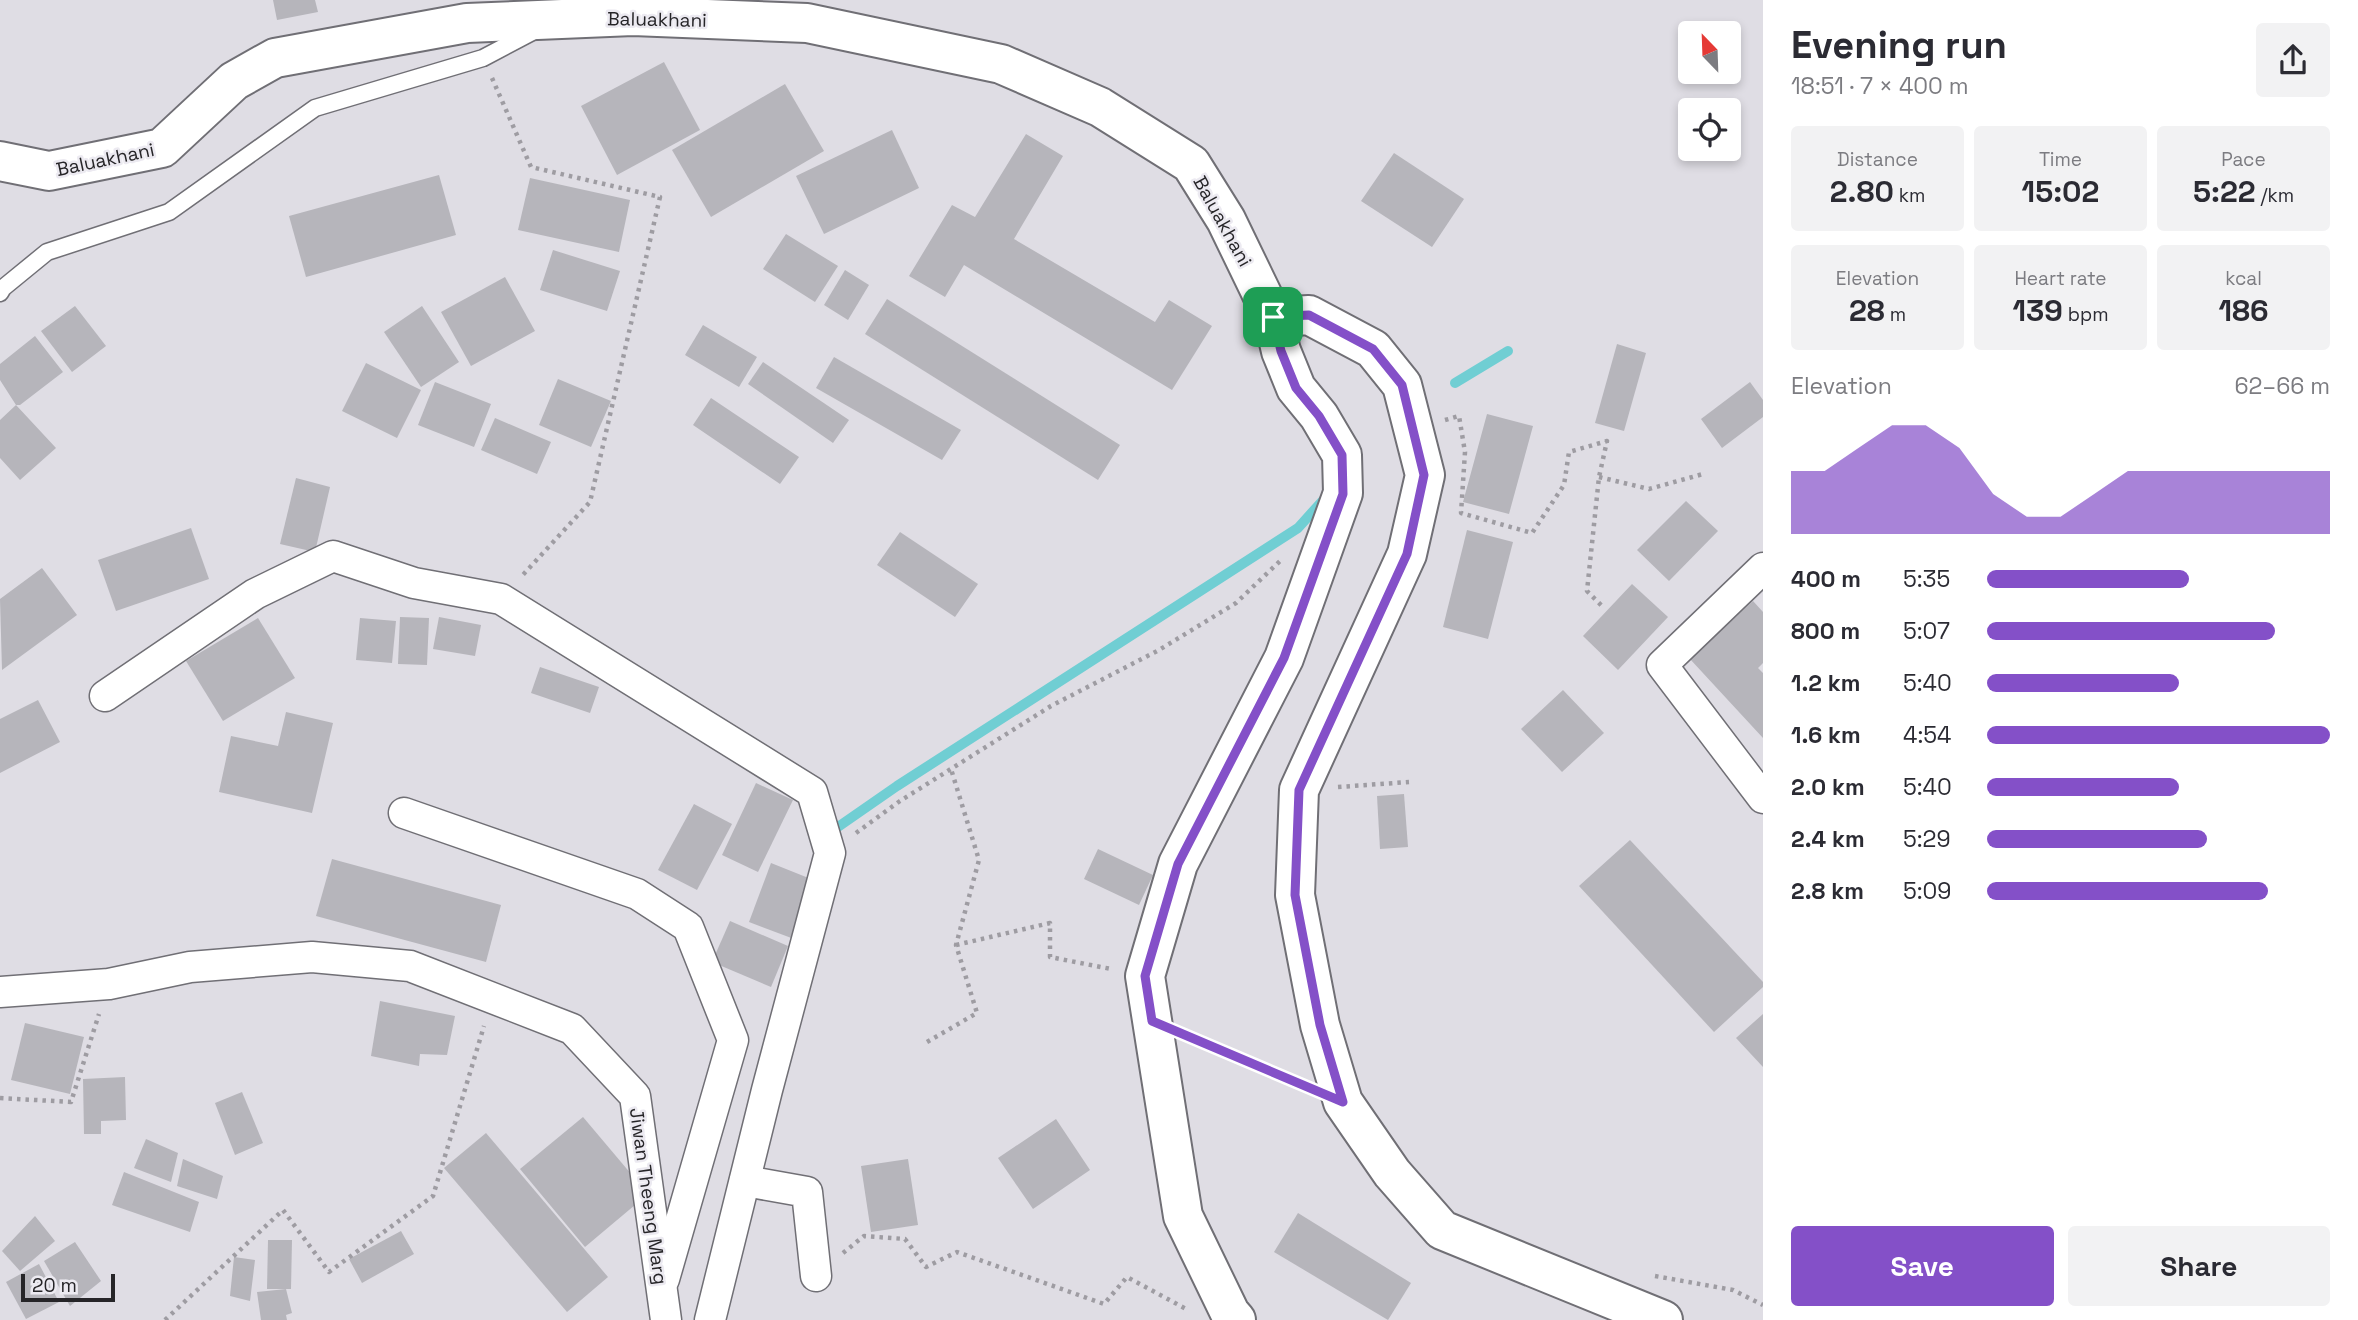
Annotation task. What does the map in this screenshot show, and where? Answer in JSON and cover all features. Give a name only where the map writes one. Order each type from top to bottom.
[{"type":"main road","name":"Baluakhani","points":[[0,161],[48,171],[162,148],[234,81],[275,58],[467,23],[633,16],[807,23],[1001,64],[1100,107],[1191,164],[1226,220],[1273,317],[1281,351],[1296,388],[1319,416],[1342,455],[1343,494],[1284,658],[1178,864],[1145,976]]},
{"type":"main road","points":[[1273,317],[1309,315],[1373,349],[1402,385],[1424,475],[1407,554],[1299,790],[1295,895],[1320,1025],[1343,1102],[1392,1173],[1442,1230],[1663,1320]]},
{"type":"main road","points":[[1145,976],[1183,1216],[1230,1313],[1236,1320]]},
{"type":"street","points":[[105,696],[256,593],[333,556],[414,583],[501,599],[812,792],[830,853],[710,1320]]},
{"type":"street","points":[[1763,569],[1662,665],[1763,798]]},
{"type":"street","points":[[404,813],[637,894],[688,927],[733,1040],[661,1289]]},
{"type":"street","name":"Jiwan Theeng Marg","points":[[0,992],[109,984],[190,967],[312,957],[410,966],[572,1029],[635,1096],[666,1320]]},
{"type":"street","points":[[744,1181],[807,1192],[816,1276]]},
{"type":"lane","points":[[0,293],[47,252],[169,212],[314,108],[483,58],[557,20]]},
{"type":"path","points":[[483,58],[531,167],[660,197],[590,502],[501,599]]},
{"type":"path","points":[[1461,513],[1532,533],[1563,485],[1569,452],[1607,441],[1599,477],[1587,591],[1604,608]]},
{"type":"path","points":[[1599,477],[1649,489],[1703,474]]},
{"type":"path","points":[[830,853],[900,801],[1051,706],[1159,650],[1236,603],[1286,556]]},
{"type":"path","points":[[927,1042],[977,1013],[956,944],[979,860],[951,769]]},
{"type":"path","points":[[1299,790],[1409,782]]},
{"type":"path","points":[[956,944],[1050,923],[1051,957],[1145,976]]},
{"type":"path","points":[[0,1098],[71,1102],[109,984]]},
{"type":"path","points":[[165,1320],[283,1210],[329,1272],[433,1196],[492,998]]},
{"type":"path","points":[[1152,1021],[1343,1102]]},
{"type":"path","points":[[816,1276],[864,1236],[905,1239],[926,1267],[957,1252],[1104,1304],[1127,1277],[1196,1314]]},
{"type":"path","points":[[1611,1298],[1653,1276],[1733,1290],[1763,1305]]},
{"type":"building","points":[[273,0],[315,0],[318,12],[277,20]]},
{"type":"building","points":[[664,62],[700,130],[617,175],[581,106]]},
{"type":"building","points":[[785,84],[824,151],[711,217],[672,150]]},
{"type":"building","points":[[892,130],[919,188],[824,234],[796,176]]},
{"type":"building","points":[[1026,134],[1063,156],[1014,239],[1155,322],[1169,300],[1212,326],[1172,390],[964,265],[945,297],[909,276],[952,205],[975,217]]},
{"type":"building","points":[[1394,153],[1464,199],[1432,247],[1361,201]]},
{"type":"building","points":[[439,175],[456,235],[306,277],[289,216]]},
{"type":"building","points":[[530,178],[630,200],[619,252],[518,230]]},
{"type":"building","points":[[786,234],[838,266],[815,302],[763,269]]},
{"type":"building","points":[[553,250],[620,271],[607,311],[540,290]]},
{"type":"building","points":[[845,270],[869,285],[848,320],[824,305]]},
{"type":"building","points":[[505,277],[535,331],[471,366],[441,312]]},
{"type":"building","points":[[887,299],[1120,445],[1098,480],[865,334]]},
{"type":"building","points":[[75,306],[106,346],[72,372],[41,331]]},
{"type":"building","points":[[422,306],[459,362],[421,387],[384,332]]},
{"type":"building","points":[[703,325],[757,357],[739,387],[685,355]]},
{"type":"building","points":[[35,336],[63,372],[20,405],[16,405],[0,380],[0,364]]},
{"type":"building","points":[[1617,344],[1646,353],[1624,431],[1595,423]]},
{"type":"building","points":[[834,357],[961,430],[942,460],[816,388]]},
{"type":"building","points":[[763,362],[849,420],[833,443],[748,384]]},
{"type":"building","points":[[366,363],[421,390],[397,438],[342,411]]},
{"type":"building","points":[[558,379],[611,401],[591,447],[539,425]]},
{"type":"building","points":[[435,382],[491,404],[474,447],[418,425]]},
{"type":"building","points":[[1750,382],[1763,400],[1763,417],[1722,448],[1701,419]]},
{"type":"building","points":[[711,398],[799,457],[780,484],[693,425]]},
{"type":"building","points":[[16,405],[56,448],[20,480],[0,458],[0,420]]},
{"type":"building","points":[[1487,414],[1533,426],[1509,514],[1463,502]]},
{"type":"building","points":[[495,418],[551,442],[537,474],[481,450]]},
{"type":"building","points":[[296,478],[330,487],[315,552],[280,544]]},
{"type":"building","points":[[1686,501],[1718,531],[1669,581],[1637,550]]},
{"type":"building","points":[[191,528],[209,579],[116,611],[98,560]]},
{"type":"building","points":[[1467,530],[1513,542],[1488,639],[1443,627]]},
{"type":"building","points":[[900,532],[978,584],[955,617],[877,565]]},
{"type":"building","points":[[42,568],[77,615],[2,670],[0,599]]},
{"type":"building","points":[[1632,584],[1668,617],[1618,670],[1583,636]]},
{"type":"building","points":[[1753,601],[1763,612],[1763,663],[1758,668],[1763,673],[1763,738],[1690,659]]},
{"type":"building","points":[[400,617],[429,618],[427,665],[398,664]]},
{"type":"building","points":[[439,617],[481,625],[475,656],[433,649]]},
{"type":"building","points":[[258,618],[295,678],[223,721],[186,661]]},
{"type":"building","points":[[360,618],[396,621],[392,663],[356,660]]},
{"type":"building","points":[[540,667],[599,687],[590,713],[531,693]]},
{"type":"building","points":[[1563,690],[1604,733],[1562,772],[1521,729]]},
{"type":"building","points":[[38,700],[60,742],[0,773],[0,719]]},
{"type":"building","points":[[286,712],[333,723],[312,813],[219,792],[231,736],[278,746]]},
{"type":"building","points":[[756,783],[793,800],[758,872],[722,855]]},
{"type":"building","points":[[1404,794],[1408,847],[1380,849],[1377,796]]},
{"type":"building","points":[[694,804],[732,824],[697,890],[658,870]]},
{"type":"building","points":[[1630,840],[1763,982],[1763,987],[1714,1032],[1579,886]]},
{"type":"building","points":[[1098,849],[1153,875],[1139,905],[1084,879]]},
{"type":"building","points":[[332,859],[501,905],[486,962],[316,916]]},
{"type":"building","points":[[771,863],[816,881],[794,939],[749,922]]},
{"type":"building","points":[[730,921],[788,946],[771,987],[712,962]]},
{"type":"building","points":[[380,1001],[455,1016],[447,1055],[420,1054],[419,1066],[371,1056]]},
{"type":"building","points":[[1763,1014],[1763,1067],[1736,1038]]},
{"type":"building","points":[[25,1023],[84,1037],[70,1094],[11,1080]]},
{"type":"building","points":[[125,1077],[126,1120],[101,1121],[101,1134],[84,1134],[83,1079]]},
{"type":"building","points":[[242,1092],[263,1143],[235,1155],[215,1103]]},
{"type":"building","points":[[583,1117],[648,1194],[585,1247],[520,1169]]},
{"type":"building","points":[[1056,1119],[1090,1170],[1033,1209],[998,1158]]},
{"type":"building","points":[[486,1133],[608,1277],[567,1312],[444,1168]]},
{"type":"building","points":[[146,1139],[178,1153],[171,1182],[134,1168]]},
{"type":"building","points":[[183,1159],[223,1176],[217,1199],[177,1186]]},
{"type":"building","points":[[908,1159],[918,1225],[871,1232],[861,1166]]},
{"type":"building","points":[[124,1172],[199,1202],[190,1232],[112,1205]]},
{"type":"building","points":[[1298,1213],[1411,1283],[1388,1320],[1274,1252]]},
{"type":"building","points":[[35,1216],[55,1241],[20,1271],[2,1251]]},
{"type":"building","points":[[401,1231],[414,1254],[362,1283],[349,1259]]},
{"type":"building","points":[[268,1240],[292,1240],[291,1289],[267,1289]]},
{"type":"building","points":[[75,1242],[101,1281],[70,1306],[44,1261]]},
{"type":"building","points":[[234,1257],[255,1260],[250,1301],[230,1296]]},
{"type":"building","points":[[39,1264],[59,1302],[26,1319],[6,1282]]},
{"type":"building","points":[[286,1289],[292,1313],[286,1315],[287,1320],[261,1320],[257,1292]]},
{"type":"waterway","points":[[1455,383],[1508,351]]},
{"type":"waterway","points":[[835,829],[897,786],[1298,528],[1326,497]]},
{"type":"route","points":[[1309,315],[1373,349],[1402,385],[1424,475],[1407,554],[1299,790],[1295,895],[1320,1025],[1343,1102],[1152,1021],[1145,976],[1178,864],[1284,658],[1343,494],[1342,455],[1319,416],[1296,388],[1281,351],[1273,317],[1309,315]]}]
